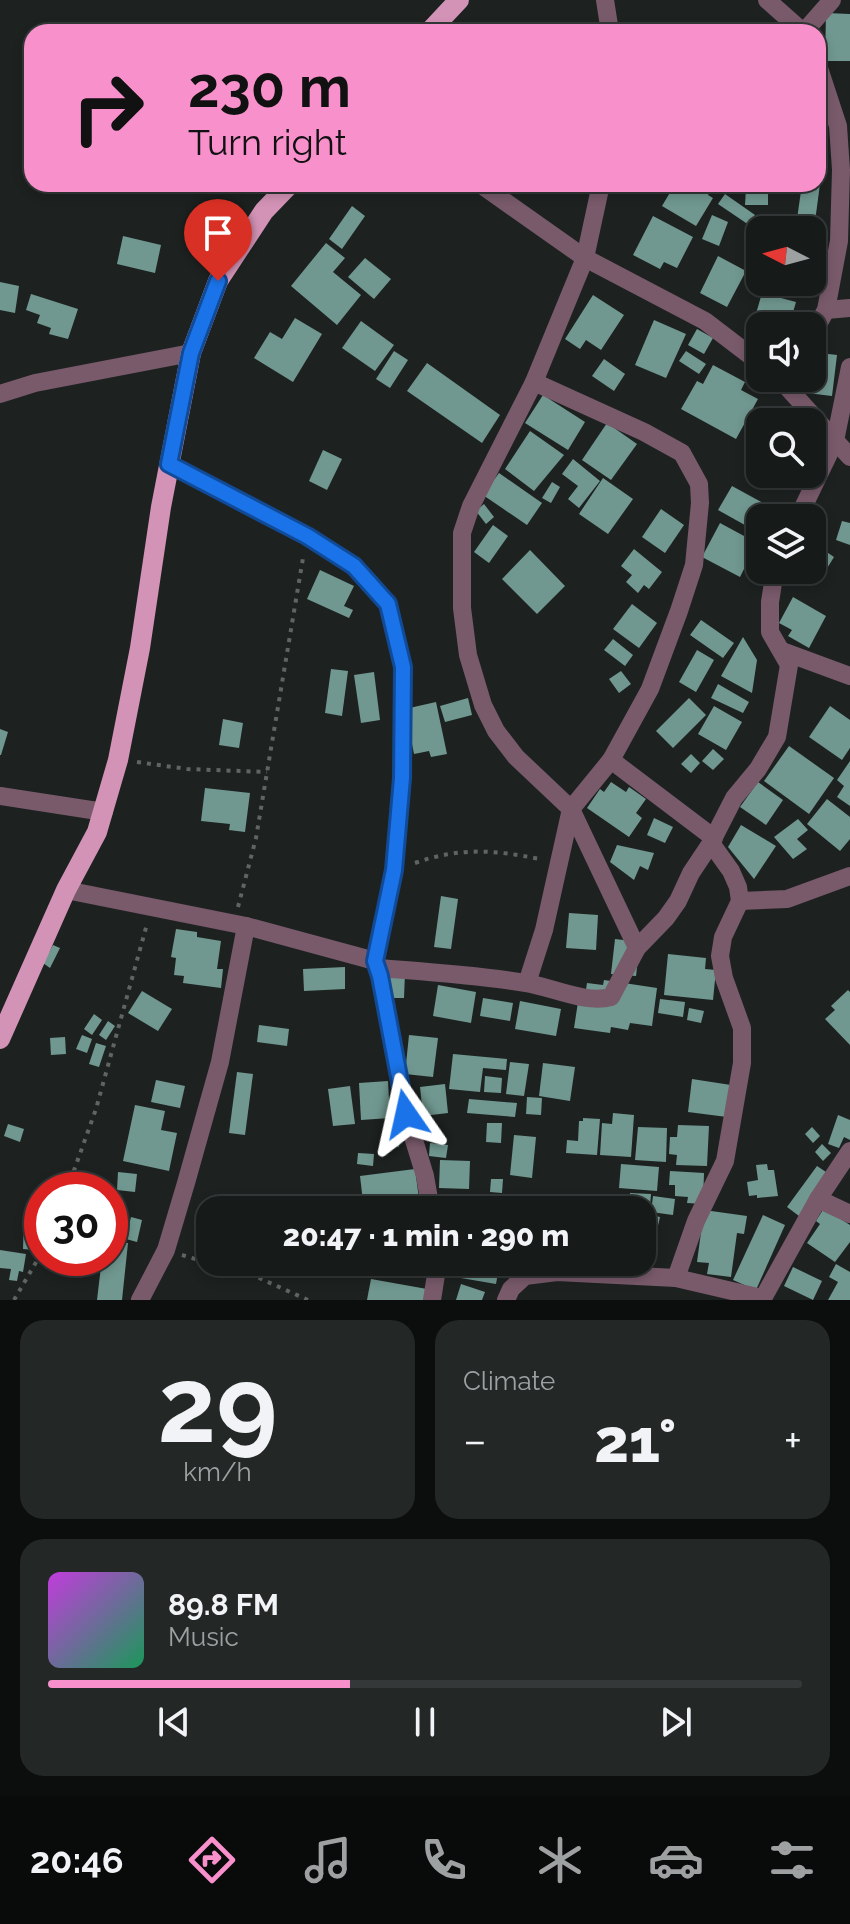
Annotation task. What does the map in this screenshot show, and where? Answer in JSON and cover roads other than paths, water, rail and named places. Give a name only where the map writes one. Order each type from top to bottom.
[{"type":"main road","points":[[436,24],[459,0]]},
{"type":"main road","points":[[2,1028],[104,812],[118,760],[140,648],[169,464],[191,353],[218,281],[264,211],[282,192]]},
{"type":"street","points":[[605,0],[609,24]]},
{"type":"street","points":[[767,0],[795,24]]},
{"type":"street","points":[[811,24],[832,0]]},
{"type":"street","points":[[826,89],[838,126],[841,170],[839,241],[826,310],[850,308]]},
{"type":"street","points":[[491,192],[585,258],[705,321],[746,352]]},
{"type":"street","points":[[599,192],[585,258],[534,382],[471,506],[462,533],[462,608],[468,655],[483,705],[496,731],[516,757],[571,809],[637,948]]},
{"type":"street","points":[[0,394],[35,383],[191,353]]},
{"type":"street","points":[[805,504],[835,441],[850,367]]},
{"type":"street","points":[[527,983],[544,930],[571,809],[611,760],[650,689],[694,565],[699,521],[699,484],[682,453],[644,432],[534,382]]},
{"type":"street","points":[[791,392],[850,457]]},
{"type":"street","points":[[169,464],[307,536],[354,566],[388,604],[403,667],[402,778],[394,870],[376,964],[406,1114],[429,1196]]},
{"type":"street","points":[[66,890],[239,925],[376,964],[527,983],[609,999],[637,948],[678,901],[734,798],[758,769],[777,737],[789,665],[770,632],[773,584]]},
{"type":"street","points":[[782,651],[850,676]]},
{"type":"street","points":[[611,760],[713,841],[731,871],[740,901],[723,937],[720,956],[724,978],[742,1028],[742,1063],[725,1161],[696,1221],[676,1278]]},
{"type":"street","points":[[0,796],[104,812]]},
{"type":"street","points":[[740,901],[787,899],[850,876]]},
{"type":"street","points":[[140,1300],[166,1250],[220,1062],[239,925]]},
{"type":"street","points":[[506,1300],[511,1289],[525,1276],[557,1272],[676,1278],[762,1299],[818,1199],[850,1151]]},
{"type":"street","points":[[818,1199],[850,1214]]},
{"type":"street","points":[[432,1300],[436,1276]]}]
